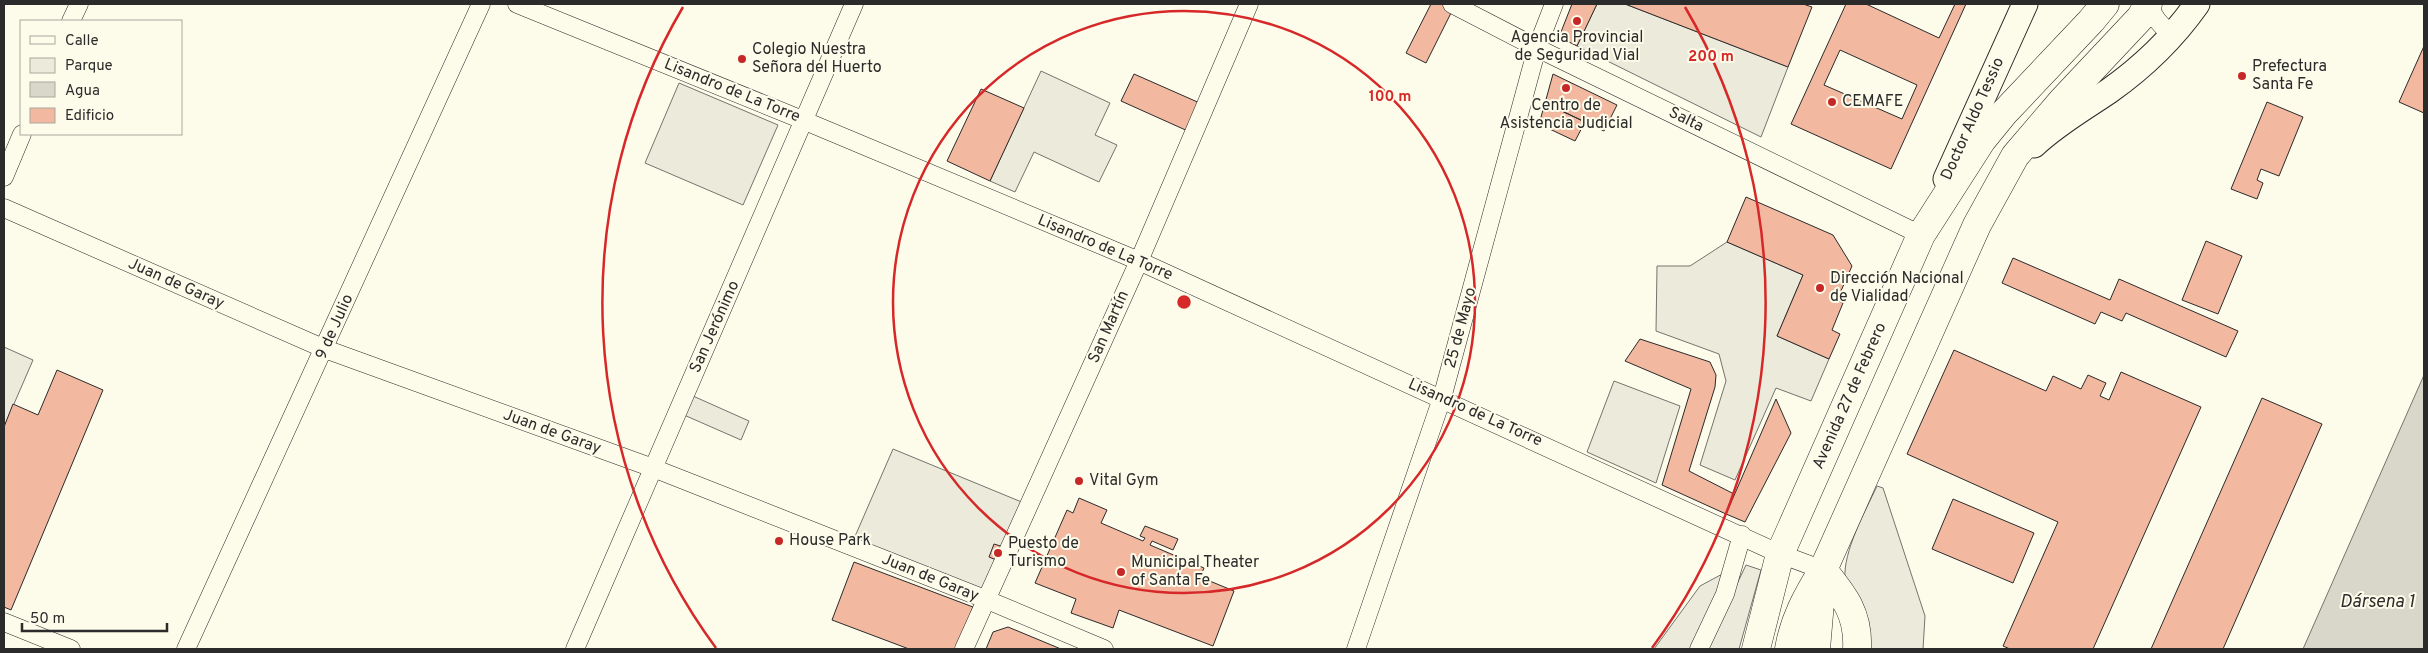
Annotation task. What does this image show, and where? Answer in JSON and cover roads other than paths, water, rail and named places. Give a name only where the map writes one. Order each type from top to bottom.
[{"type":"highway","name":"Avenida 27 de Febrero","points":[[1756,649],[1780,554],[1922,235],[1982,140],[2004,113],[2091,22],[2105,4]]},
{"type":"highway","points":[[1789,649],[1795,622],[1802,603],[1823,570],[1968,244],[2015,156],[2056,108],[2141,18],[2148,4]]},
{"type":"highway","points":[[1816,649],[1823,570]]},
{"type":"highway","points":[[1823,570],[1851,609],[1856,627],[1857,649]]},
{"type":"main road","name":"Doctor Aldo Tessio","points":[[1922,235],[2025,4]]},
{"type":"main road","points":[[2008,169],[2042,137],[2111,90],[2172,37],[2196,4]]},
{"type":"street","points":[[71,20],[79,4]]},
{"type":"street","name":"9 de Julio","points":[[186,649],[325,349],[481,4]]},
{"type":"street","name":"Lisandro de La Torre","points":[[517,4],[805,121],[1139,261],[1780,554],[1823,570]]},
{"type":"street","name":"San Jerónimo","points":[[575,649],[854,4]]},
{"type":"street","name":"San Martín","points":[[964,649],[1139,261],[1249,4]]},
{"type":"street","name":"Salta","points":[[1452,4],[1537,48],[1922,235]]},
{"type":"street","name":"25 de Mayo","points":[[1356,649],[1442,398],[1537,48],[1554,4]]},
{"type":"street","points":[[2148,4],[2157,20],[2172,37]]},
{"type":"street","points":[[4,176],[22,135]]},
{"type":"street","name":"Juan de Garay","points":[[4,208],[325,349],[652,468],[985,599],[1104,649]]},
{"type":"street","points":[[1698,649],[1725,594],[1742,535]]},
{"type":"street","points":[[4,622],[71,649]]},
{"type":"water","name":"Dársena 1","points":[[2424,375],[2424,649],[2303,649]]},
{"type":"place","name":"Agencia Provincial de Seguridad Vial","points":[[1577,21]]},
{"type":"place","name":"Colegio Nuestra Señora del Huerto","points":[[742,59]]},
{"type":"place","name":"Prefectura Santa Fe","points":[[2242,76]]},
{"type":"place","name":"Centro de Asistencia Judicial","points":[[1566,88]]},
{"type":"place","name":"CEMAFE","points":[[1832,102]]},
{"type":"place","name":"Dirección Nacional de Vialidad","points":[[1820,288]]},
{"type":"place","name":"Vital Gym","points":[[1079,481]]},
{"type":"place","name":"House Park","points":[[779,541]]},
{"type":"place","name":"Puesto de Turismo","points":[[998,553]]},
{"type":"place","name":"Municipal Theater of Santa Fe","points":[[1121,572]]}]
